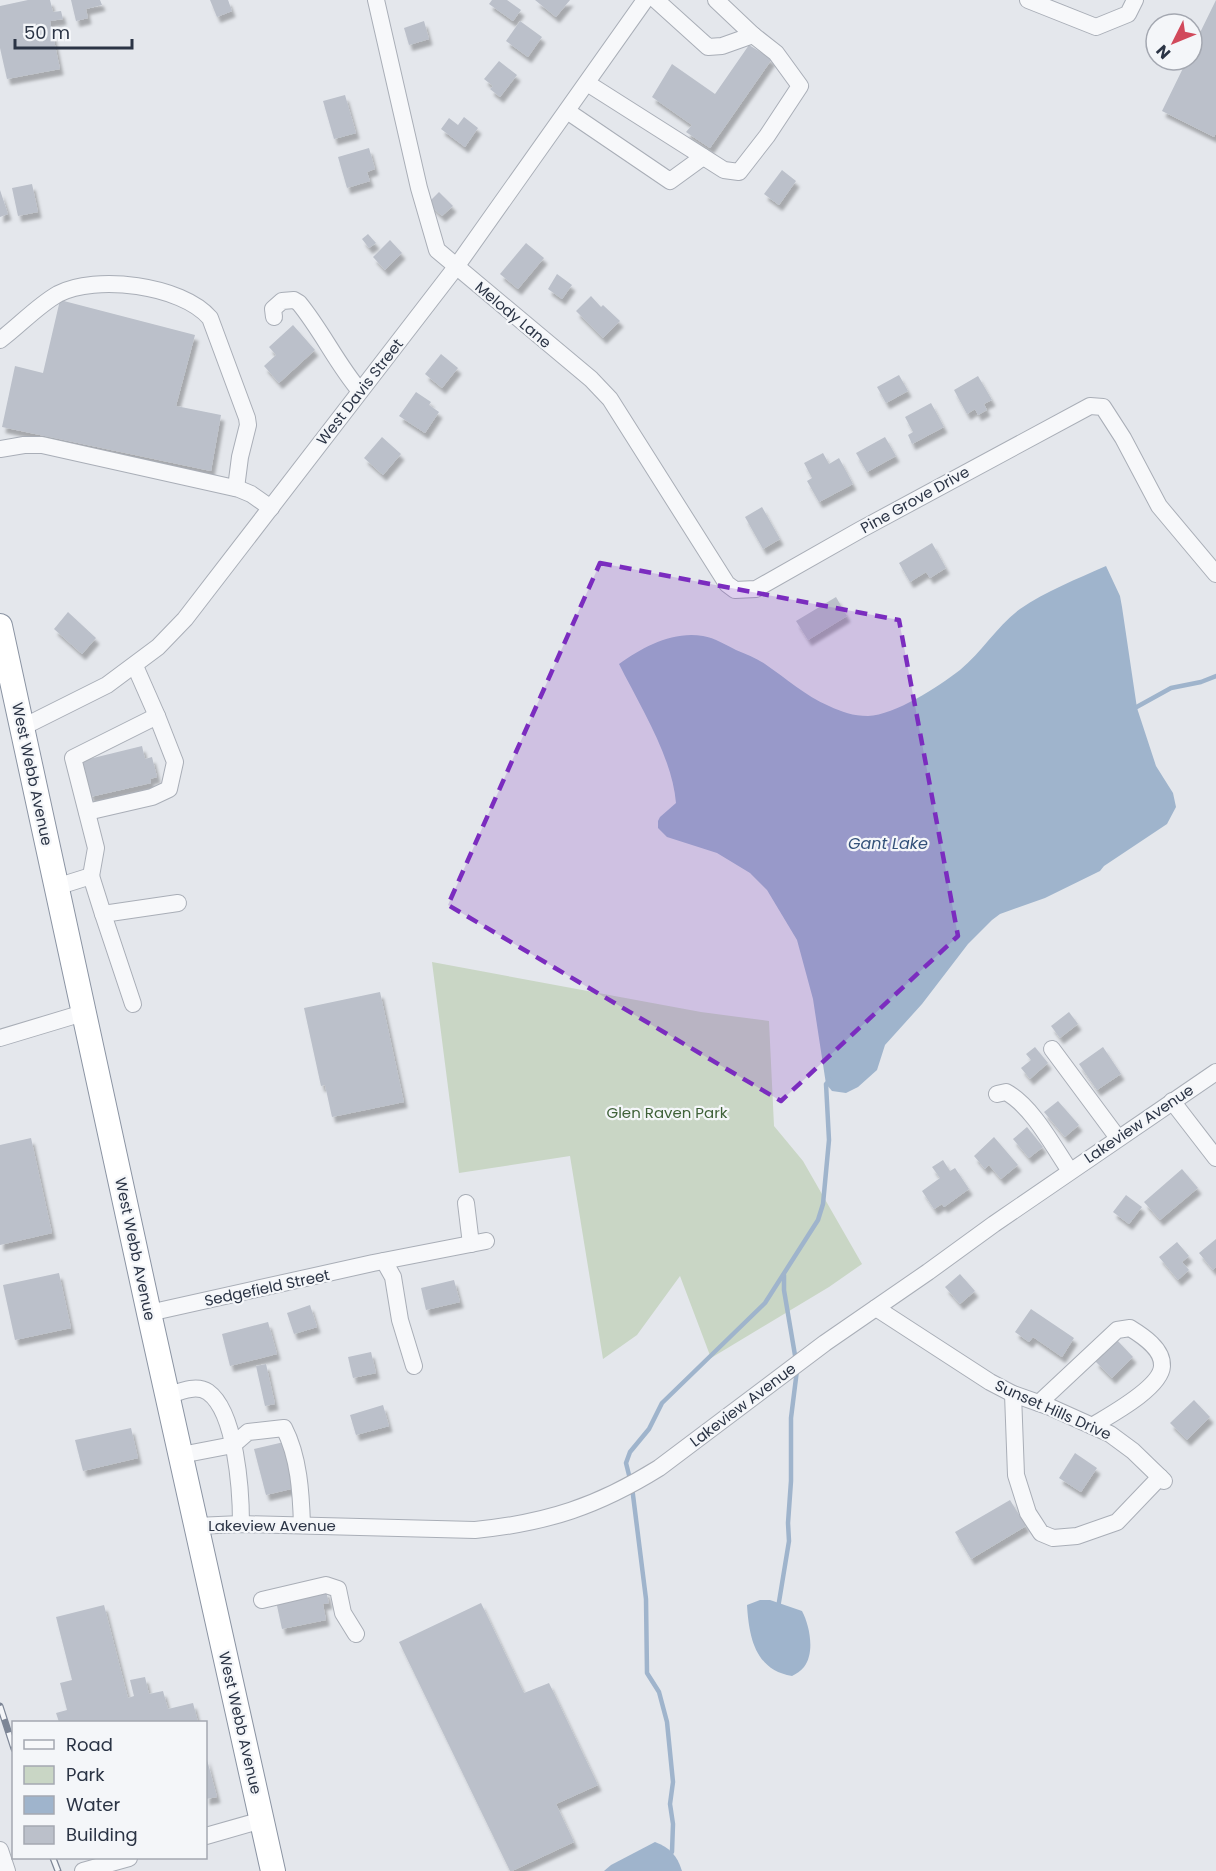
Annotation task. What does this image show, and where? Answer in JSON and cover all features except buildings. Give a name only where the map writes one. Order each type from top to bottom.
[{"type":"highway","name":"West Webb Avenue","points":[[0,626],[167,1396],[273,1871]]},
{"type":"street","name":"Melody Lane","points":[[376,0],[419,188],[437,250],[591,379],[610,399],[727,584],[735,591]]},
{"type":"street","name":"West Davis Street","points":[[21,728],[107,686],[158,647],[185,619],[456,267],[645,0]]},
{"type":"street","points":[[656,0],[708,47],[722,46],[753,35]]},
{"type":"street","points":[[587,83],[724,170],[739,172],[767,136],[800,86],[776,52],[753,35],[716,0]]},
{"type":"street","points":[[1028,0],[1096,27],[1128,14],[1135,0]]},
{"type":"street","points":[[567,111],[670,181],[703,157]]},
{"type":"street","points":[[0,340],[58,295],[72,289],[96,284],[120,284],[187,299],[210,318],[247,418],[248,425],[240,457],[236,488]]},
{"type":"street","points":[[274,317],[273,309],[282,301],[294,300],[299,303],[346,374],[360,391]]},
{"type":"street","name":"Pine Grove Drive","points":[[735,591],[756,589],[1090,406],[1103,407],[1123,438],[1159,506],[1216,574]]},
{"type":"street","points":[[0,448],[42,445],[236,488],[251,494],[271,508]]},
{"type":"street","points":[[87,812],[152,797],[169,789],[175,762],[158,716],[135,666]]},
{"type":"street","points":[[134,1004],[91,876],[96,848],[73,758],[158,716]]},
{"type":"street","points":[[56,887],[91,876]]},
{"type":"street","points":[[103,914],[178,903]]},
{"type":"street","points":[[0,1038],[83,1012]]},
{"type":"street","points":[[1052,1049],[1118,1138]]},
{"type":"street","name":"Lakeview Avenue","points":[[196,1526],[241,1524],[475,1530],[513,1526],[597,1502],[659,1468],[825,1343],[1216,1071]]},
{"type":"street","points":[[997,1094],[1006,1092],[1017,1098],[1070,1171]]},
{"type":"street","points":[[1172,1101],[1216,1158]]},
{"type":"street","name":"Sedgefield Street","points":[[149,1313],[479,1242],[466,1203]]},
{"type":"street","points":[[384,1261],[393,1277],[400,1320],[414,1366]]},
{"type":"street","name":"Sunset Hills Drive","points":[[876,1308],[990,1382],[1013,1394],[1110,1434],[1132,1450],[1162,1479],[1117,1522],[1077,1536],[1053,1538],[1041,1533],[1028,1513],[1016,1474],[1013,1394]]},
{"type":"street","points":[[1039,1403],[1117,1330],[1130,1328],[1147,1339],[1160,1356],[1162,1367],[1156,1380],[1144,1391],[1122,1408],[1092,1426]]},
{"type":"street","points":[[167,1396],[194,1388],[207,1392],[226,1416],[241,1496],[241,1524]]},
{"type":"street","points":[[180,1455],[233,1445],[248,1432],[284,1428],[291,1442],[301,1492],[302,1525]]},
{"type":"street","points":[[262,1600],[326,1585],[338,1589],[343,1613],[356,1634]]},
{"type":"street","points":[[207,1836],[262,1820]]},
{"type":"street","points":[[0,1850],[7,1871]]},
{"type":"street","points":[[83,1871],[122,1859]]},
{"type":"highlighted area","points":[[600,563],[899,620],[958,936],[781,1101],[448,905]]},
{"type":"green space","name":"Glen Raven Park","points":[[432,962],[701,1012],[769,1021],[774,1126],[803,1161],[862,1264],[829,1287],[711,1358],[680,1276],[637,1335],[603,1359],[570,1156],[459,1173]]},
{"type":"water","name":"Gant Lake","points":[[1106,566],[1120,596],[1137,708],[1156,766],[1173,793],[1176,807],[1167,824],[1100,871],[1045,898],[1000,914],[992,920],[968,944],[922,1004],[885,1045],[877,1070],[858,1087],[846,1093],[832,1091],[826,1084],[813,999],[797,940],[767,890],[750,873],[717,853],[667,837],[658,828],[660,817],[676,803],[673,785],[662,749],[619,664],[638,652],[669,638],[703,636],[758,660],[820,702],[857,715],[879,714],[916,699],[960,670],[1020,609],[1051,591]]},
{"type":"water","points":[[760,1600],[770,1600],[802,1611],[805,1617],[810,1639],[809,1654],[804,1667],[792,1676],[770,1667],[756,1650],[752,1640],[747,1605]]},
{"type":"water","points":[[655,1842],[672,1853],[682,1871],[604,1871],[611,1865]]},
{"type":"waterway","points":[[1133,709],[1171,688],[1201,682],[1216,676]]},
{"type":"waterway","points":[[630,1479],[626,1463],[630,1452],[649,1429],[662,1403],[765,1303],[818,1220],[823,1204],[829,1140],[826,1084],[830,1080]]},
{"type":"waterway","points":[[784,1275],[784,1290],[796,1361]]},
{"type":"waterway","points":[[778,1608],[789,1541],[791,1418],[797,1370]]},
{"type":"waterway","points":[[632,1487],[646,1599],[647,1673],[659,1692],[667,1722],[673,1782],[670,1804],[673,1824],[672,1852],[669,1855]]},
{"type":"railway","points":[[0,1706],[12,1743]]},
{"type":"railway","points":[[53,1859],[58,1871]]}]
